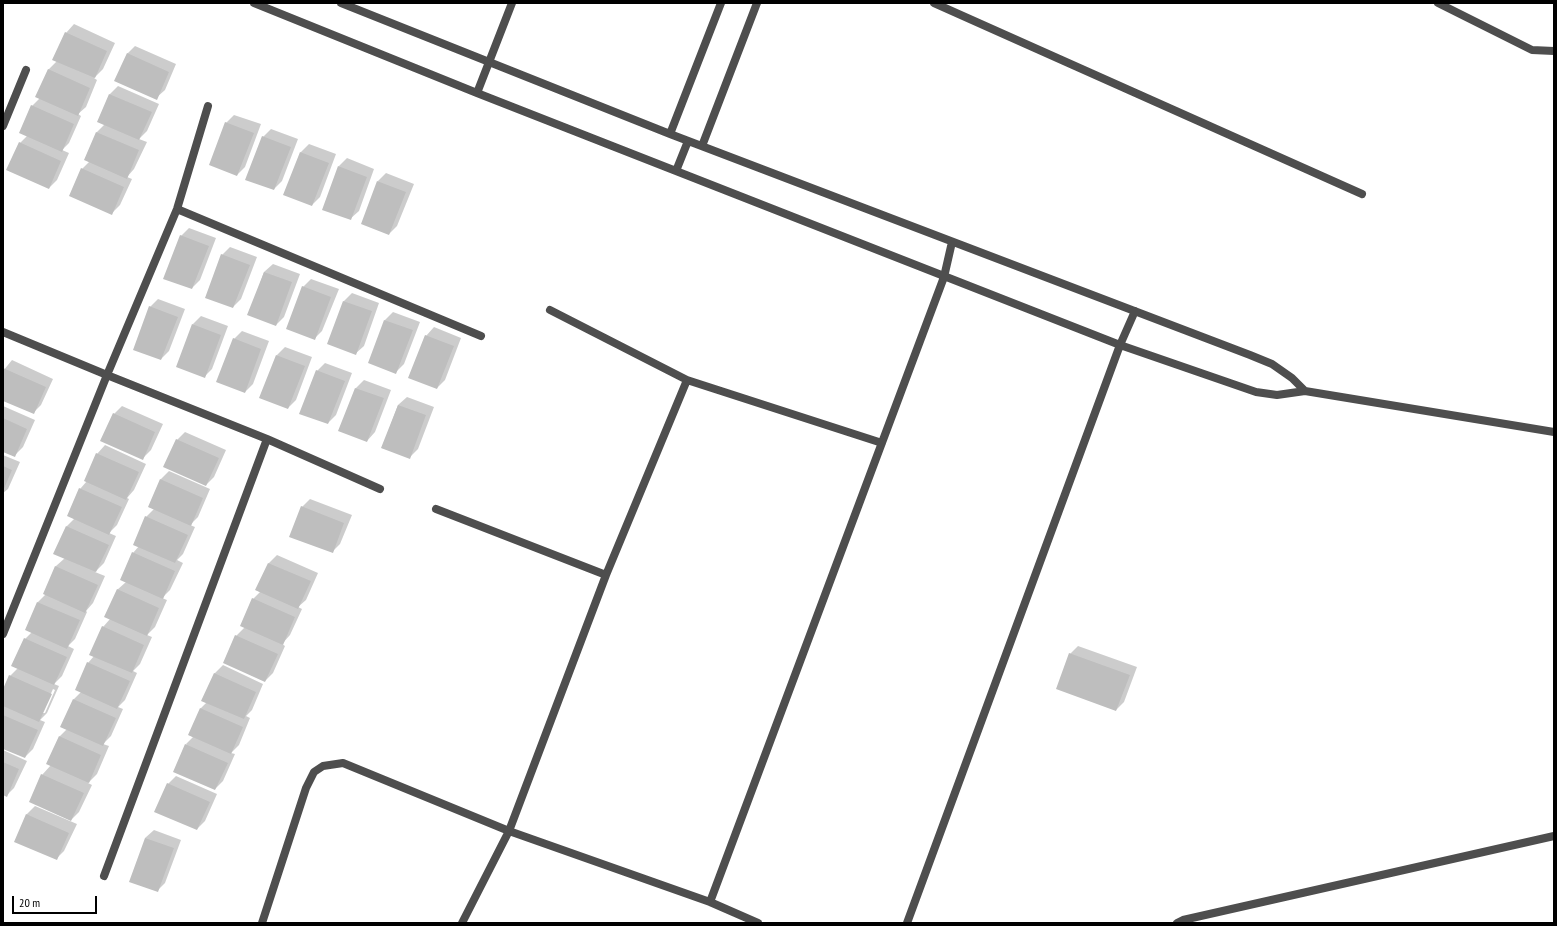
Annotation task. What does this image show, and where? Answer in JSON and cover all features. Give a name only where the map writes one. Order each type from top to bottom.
[{"type":"street","points":[[254,3],[477,93],[944,277],[1120,345],[1256,392],[1277,395],[1305,391],[1554,432]]},
{"type":"street","points":[[341,3],[688,141],[1272,364],[1292,378],[1305,391]]},
{"type":"street","points":[[477,93],[512,3]]},
{"type":"street","points":[[670,134],[721,3]]},
{"type":"street","points":[[702,146],[758,3]]},
{"type":"street","points":[[934,3],[1362,194]]},
{"type":"street","points":[[1438,3],[1532,50],[1554,51]]},
{"type":"street","points":[[3,126],[26,70]]},
{"type":"street","points":[[3,634],[107,376],[177,209],[208,106]]},
{"type":"street","points":[[676,171],[688,141]]},
{"type":"street","points":[[177,209],[482,336]]},
{"type":"street","points":[[710,902],[944,277],[952,242]]},
{"type":"street","points":[[550,310],[687,380],[882,443]]},
{"type":"street","points":[[907,923],[1120,345],[1136,311]]},
{"type":"street","points":[[3,332],[107,376],[267,439],[380,489]]},
{"type":"street","points":[[462,923],[508,831],[606,575],[687,380]]},
{"type":"street","points":[[104,876],[267,439]]},
{"type":"street","points":[[436,509],[606,575]]},
{"type":"street","points":[[262,923],[306,788],[314,772],[323,766],[343,763],[508,831],[710,902],[758,923]]},
{"type":"street","points":[[1177,923],[1183,920],[1554,836]]},
{"type":"building","points":[[65,32],[107,51],[95,78],[52,60]]},
{"type":"building","points":[[127,53],[169,72],[157,100],[114,81]]},
{"type":"building","points":[[48,69],[90,88],[78,116],[35,97]]},
{"type":"building","points":[[109,94],[152,112],[139,140],[97,122]]},
{"type":"building","points":[[31,105],[74,124],[62,152],[19,133]]},
{"type":"building","points":[[225,122],[254,133],[237,176],[209,165]]},
{"type":"building","points":[[96,132],[139,150],[127,179],[84,160]]},
{"type":"building","points":[[262,136],[291,147],[274,190],[245,180]]},
{"type":"building","points":[[19,142],[61,161],[49,189],[6,170]]},
{"type":"building","points":[[300,152],[329,163],[312,206],[283,195]]},
{"type":"building","points":[[338,166],[367,177],[351,220],[322,210]]},
{"type":"building","points":[[81,168],[124,187],[112,215],[69,196]]},
{"type":"building","points":[[377,181],[406,192],[389,235],[361,224]]},
{"type":"building","points":[[180,235],[209,246],[192,289],[163,279]]},
{"type":"building","points":[[221,254],[250,265],[233,308],[205,298]]},
{"type":"building","points":[[264,272],[292,282],[276,326],[247,315]]},
{"type":"building","points":[[302,286],[331,297],[315,340],[286,329]]},
{"type":"building","points":[[343,301],[372,311],[356,355],[327,344]]},
{"type":"building","points":[[149,306],[178,317],[161,360],[133,350]]},
{"type":"building","points":[[384,320],[413,330],[396,374],[368,363]]},
{"type":"building","points":[[192,324],[221,335],[205,378],[176,367]]},
{"type":"building","points":[[425,335],[454,346],[437,389],[408,378]]},
{"type":"building","points":[[233,338],[261,349],[245,393],[216,382]]},
{"type":"building","points":[[276,355],[305,366],[288,409],[259,398]]},
{"type":"building","points":[[3,368],[46,387],[34,414],[3,401]]},
{"type":"building","points":[[316,370],[345,381],[328,424],[299,414]]},
{"type":"building","points":[[355,388],[384,398],[367,442],[338,431]]},
{"type":"building","points":[[398,405],[426,415],[410,459],[381,448]]},
{"type":"building","points":[[113,413],[155,432],[143,460],[100,441]]},
{"type":"building","points":[[3,418],[27,429],[15,457],[3,452]]},
{"type":"building","points":[[176,439],[219,458],[206,486],[163,467]]},
{"type":"building","points":[[96,453],[139,472],[126,500],[84,481]]},
{"type":"building","points":[[3,466],[12,470],[3,491]]},
{"type":"building","points":[[160,479],[203,498],[191,526],[148,507]]},
{"type":"building","points":[[79,488],[122,507],[109,535],[67,516]]},
{"type":"building","points":[[301,506],[344,523],[333,553],[289,537]]},
{"type":"building","points":[[145,516],[188,535],[175,563],[133,545]]},
{"type":"building","points":[[66,526],[109,545],[96,572],[53,554]]},
{"type":"building","points":[[132,552],[175,571],[163,599],[120,580]]},
{"type":"building","points":[[268,563],[311,581],[298,609],[255,590]]},
{"type":"building","points":[[55,566],[98,585],[85,613],[43,594]]},
{"type":"building","points":[[117,589],[159,608],[147,636],[104,617]]},
{"type":"building","points":[[252,598],[295,617],[283,645],[240,626]]},
{"type":"building","points":[[37,602],[80,620],[67,649],[25,630]]},
{"type":"building","points":[[102,626],[144,645],[132,673],[89,655]]},
{"type":"building","points":[[235,635],[278,654],[265,682],[223,663]]},
{"type":"building","points":[[24,638],[67,657],[54,685],[11,666]]},
{"type":"building","points":[[1069,653],[1130,675],[1116,711],[1056,689]]},
{"type":"building","points":[[87,662],[130,681],[117,709],[75,690]]},
{"type":"building","points":[[214,673],[256,692],[244,719],[201,701]]},
{"type":"building","points":[[9,675],[52,694],[39,722],[3,706],[3,689]]},
{"type":"building","points":[[73,699],[116,718],[103,746],[60,727]]},
{"type":"building","points":[[200,708],[243,727],[231,754],[188,735]]},
{"type":"building","points":[[3,715],[38,730],[25,758],[3,749]]},
{"type":"building","points":[[59,736],[101,755],[89,783],[46,764]]},
{"type":"building","points":[[185,744],[228,763],[215,790],[173,772]]},
{"type":"building","points":[[3,762],[19,769],[7,797],[3,795]]},
{"type":"building","points":[[41,774],[84,793],[71,821],[29,802]]},
{"type":"building","points":[[167,783],[210,802],[197,830],[154,812]]},
{"type":"building","points":[[26,814],[69,833],[57,860],[14,842]]},
{"type":"building","points":[[145,838],[174,848],[158,892],[129,882]]}]
